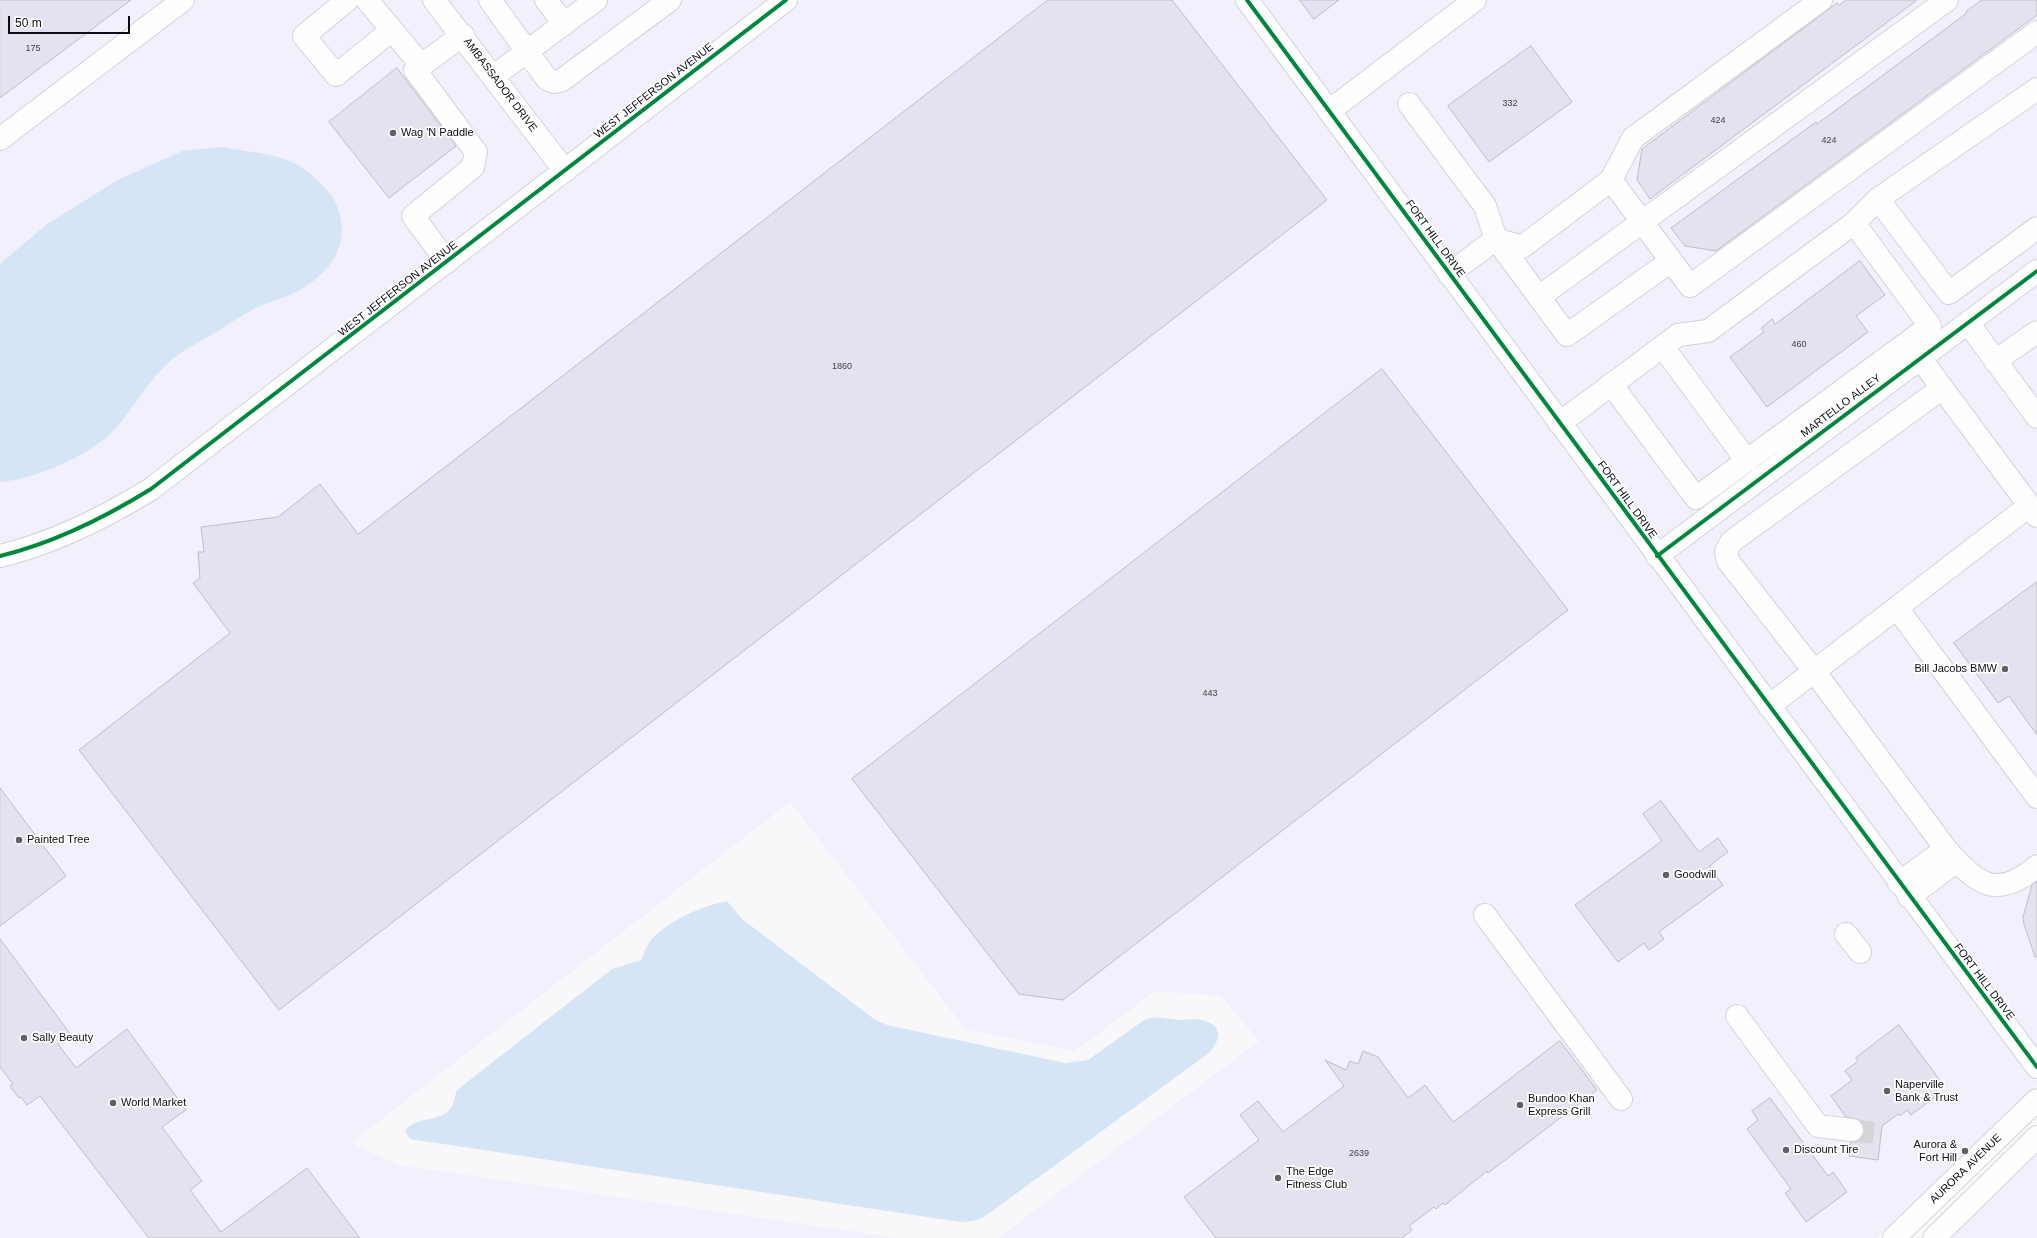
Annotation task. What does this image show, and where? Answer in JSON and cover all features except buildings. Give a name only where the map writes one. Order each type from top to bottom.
[{"type":"street","points":[[0,139],[183,0]]},
{"type":"street","points":[[347,0],[304,36],[336,75],[392,30]]},
{"type":"street","points":[[367,0],[421,65]]},
{"type":"street","name":"AMBASSADOR DRIVE","points":[[434,0],[494,76],[565,171]]},
{"type":"street","points":[[490,0],[547,79],[554,82],[562,80],[670,0]]},
{"type":"street","points":[[546,0],[564,24]]},
{"type":"street","points":[[494,76],[596,0]]},
{"type":"street","name":"WEST JEFFERSON AVENUE","points":[[0,556],[34,546],[78,528],[122,507],[152,489],[786,0]]},
{"type":"street","name":"FORT HILL DRIVE","points":[[1247,0],[1904,890],[2037,1067]]},
{"type":"street","points":[[1329,111],[1475,0]]},
{"type":"street","points":[[1496,239],[1522,247],[1611,180],[1634,138],[1821,0]]},
{"type":"street","points":[[1539,297],[1947,0]]},
{"type":"street","points":[[1611,180],[1690,286],[2037,32]]},
{"type":"street","points":[[447,262],[413,216],[473,167],[476,152],[415,70],[462,35]]},
{"type":"street","points":[[1559,423],[1678,335],[1708,331],[1854,223],[1878,200],[2037,89]]},
{"type":"street","points":[[1409,104],[1485,206],[1496,239],[1567,335],[1671,260]]},
{"type":"street","points":[[1878,200],[1949,293],[2037,228]]},
{"type":"street","points":[[1611,384],[1696,498],[1930,326],[1854,223]]},
{"type":"street","points":[[1449,274],[1496,239]]},
{"type":"street","name":"MARTELLO ALLEY","points":[[1657,556],[2037,271]]},
{"type":"street","points":[[1968,323],[1995,362],[2037,417]]},
{"type":"street","points":[[1995,362],[2037,332]]},
{"type":"street","points":[[1663,347],[1747,460]]},
{"type":"street","points":[[1769,706],[1897,608],[2033,511],[1941,389],[1920,358]]},
{"type":"street","points":[[1941,389],[1731,542],[1726,551],[1728,561],[1814,671],[1952,855],[1967,872],[1984,883],[2002,886],[2021,880],[2037,866]]},
{"type":"street","points":[[1897,608],[2037,797]]},
{"type":"street","points":[[1904,890],[1952,855]]},
{"type":"street","points":[[1486,915],[1621,1099]]},
{"type":"street","points":[[1846,934],[1860,952]]},
{"type":"street","points":[[1737,1016],[1818,1126],[1852,1130]]},
{"type":"street","name":"AURORA AVENUE","points":[[1894,1238],[2037,1100]]},
{"type":"street","points":[[1934,1238],[2037,1137]]},
{"type":"shaded area","points":[[0,0],[2037,0],[2037,1086],[1877,1238],[998,1238],[1259,1041],[1221,996],[1155,991],[1075,1051],[966,1030],[790,802],[351,1143],[398,1165],[898,1238],[0,1238]]},
{"type":"shaded area","points":[[2037,1151],[2037,1238],[1946,1238]]},
{"type":"water","points":[[222,147],[264,154],[289,161],[301,167],[324,187],[336,203],[341,220],[342,233],[340,245],[328,267],[308,285],[296,292],[264,304],[249,312],[179,354],[159,372],[112,432],[89,450],[60,465],[44,471],[14,480],[0,482],[0,264],[47,224],[118,180],[182,151]]},
{"type":"water","points":[[727,901],[742,919],[874,1019],[887,1025],[1065,1063],[1088,1060],[1144,1020],[1153,1018],[1180,1020],[1196,1019],[1208,1022],[1214,1025],[1217,1029],[1218,1038],[1209,1053],[984,1217],[973,1221],[960,1222],[410,1139],[405,1131],[409,1126],[446,1113],[452,1106],[457,1090],[612,969],[641,960],[649,943],[664,929],[695,911]]},
{"type":"tunnel","points":[[1852,1130],[1882,1134]]},
{"type":"cycle path","points":[[0,556],[20,551],[59,537],[97,520],[151,489],[786,0]]},
{"type":"cycle path","points":[[1247,0],[2037,1067]]},
{"type":"cycle path","points":[[1657,556],[2037,271]]},
{"type":"place","name":"Wag 'N Paddle","points":[[393,133]]},
{"type":"place","name":"Bill Jacobs BMW","points":[[2005,669]]},
{"type":"place","name":"Painted Tree","points":[[19,840]]},
{"type":"place","name":"Goodwill","points":[[1666,875]]},
{"type":"place","name":"Sally Beauty","points":[[24,1038]]},
{"type":"place","name":"Naperville Bank & Trust","points":[[1887,1091]]},
{"type":"place","name":"World Market","points":[[113,1103]]},
{"type":"place","name":"Bundoo Khan Express Grill","points":[[1520,1105]]},
{"type":"place","name":"Discount Tire","points":[[1786,1150]]},
{"type":"place","name":"Aurora & Fort Hill","points":[[1965,1151]]},
{"type":"place","name":"The Edge Fitness Club","points":[[1278,1178]]}]
